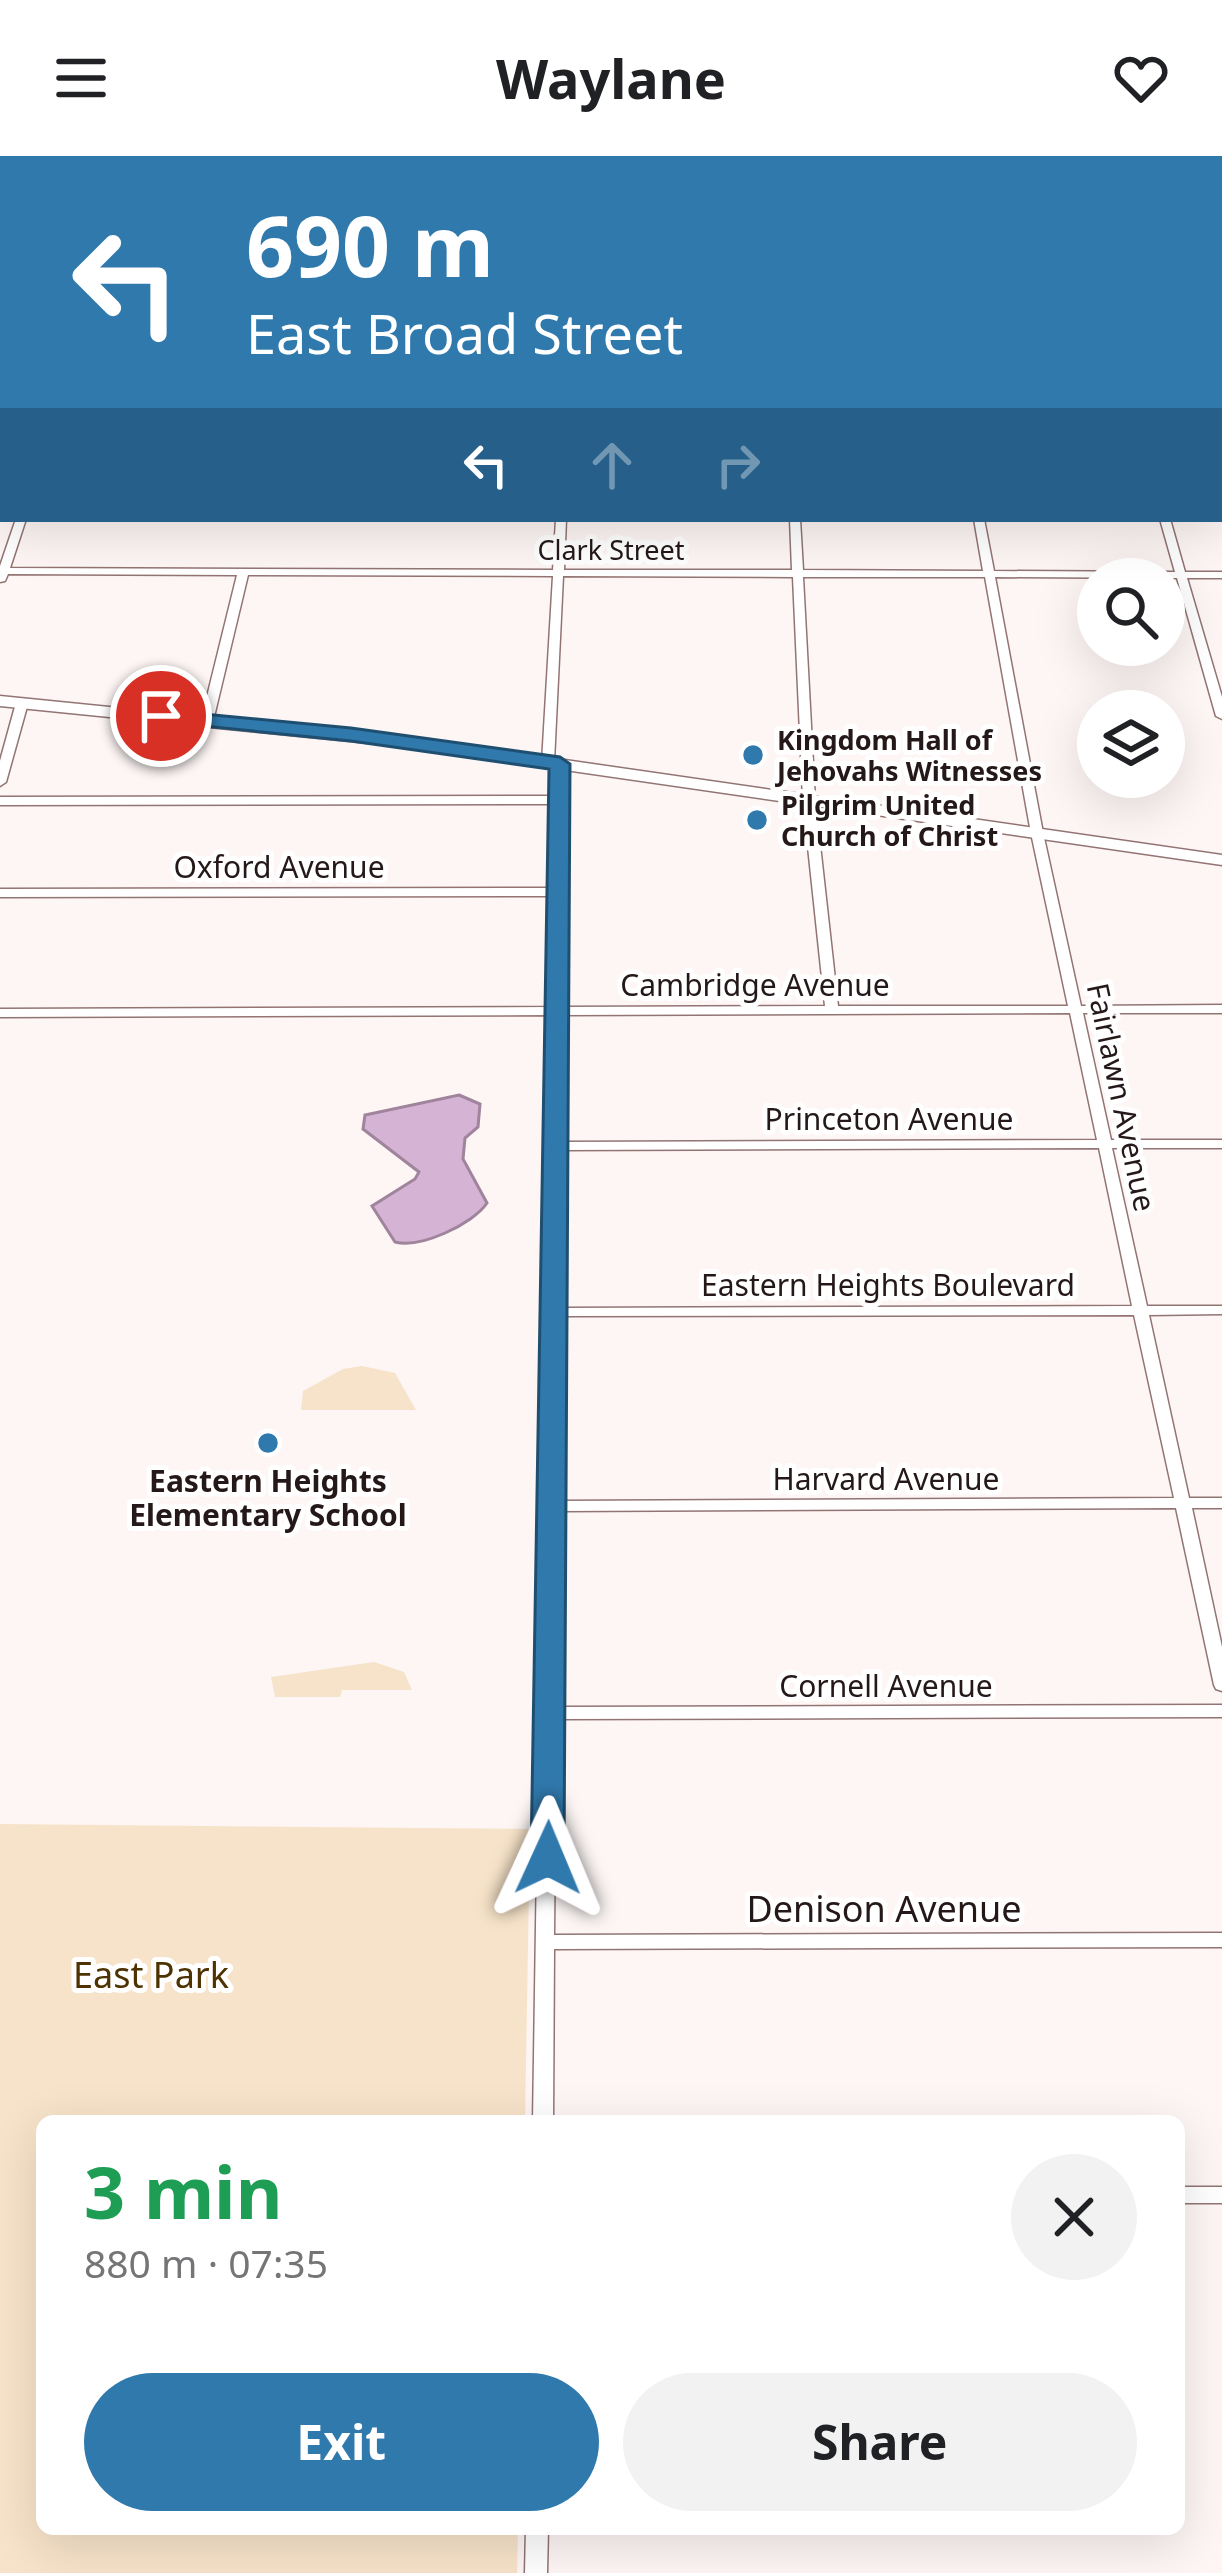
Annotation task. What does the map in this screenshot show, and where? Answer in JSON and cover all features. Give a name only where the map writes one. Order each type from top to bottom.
[{"type":"street","points":[[1,574],[20,522]]},
{"type":"street","points":[[543,2115],[559,800],[554,763],[561,522]]},
{"type":"street","points":[[794,522],[809,800],[832,1011]]},
{"type":"street","name":"Fairlawn Avenue","points":[[980,522],[1037,833],[1222,1685]]},
{"type":"street","points":[[1166,522],[1176,558]]},
{"type":"street","points":[[207,721],[243,572]]},
{"type":"street","name":"Clark Street","points":[[1,574],[1077,574]]},
{"type":"street","name":"Clark Street","points":[[1185,575],[1222,575]]},
{"type":"street","points":[[1185,589],[1222,716]]},
{"type":"street","points":[[0,701],[351,735],[1222,860]]},
{"type":"street","points":[[0,782],[22,703]]},
{"type":"street","points":[[0,801],[559,800]]},
{"type":"street","name":"Oxford Avenue","points":[[0,893],[558,892]]},
{"type":"street","name":"Cambridge Avenue","points":[[0,1013],[1222,1010]]},
{"type":"street","name":"Princeton Avenue","points":[[556,1146],[1222,1144]]},
{"type":"street","name":"Eastern Heights Boulevard","points":[[554,1312],[1222,1310]]},
{"type":"street","name":"Harvard Avenue","points":[[550,1506],[1222,1503]]},
{"type":"street","name":"Cornell Avenue","points":[[550,1714],[1222,1711]]},
{"type":"street","name":"Denison Avenue","points":[[546,1942],[1222,1940]]},
{"type":"street","points":[[1185,2195],[1222,2195]]},
{"type":"street","points":[[536,2573],[537,2535]]},
{"type":"green space","points":[[362,1366],[395,1373],[416,1410],[301,1410],[303,1391],[343,1369]]},
{"type":"green space","points":[[374,1662],[404,1672],[412,1690],[275,1697],[271,1677]]},
{"type":"green space","name":"East Park","points":[[0,1824],[530,1829],[525,2115],[36,2115],[36,2535],[518,2535],[517,2573],[0,2573]]},
{"type":"shaded area","points":[[459,1095],[480,1104],[478,1127],[465,1138],[463,1159],[487,1203],[445,1233],[418,1242],[395,1242],[372,1206],[419,1172],[363,1129],[365,1115]]},
{"type":"place","name":"Kingdom Hall of Jehovahs Witnesses","points":[[753,755]]},
{"type":"place","name":"Pilgrim United Church of Christ","points":[[757,820]]},
{"type":"place","name":"Eastern Heights Elementary School","points":[[268,1443]]},
{"type":"route","points":[[161,716],[351,735],[560,764],[548,1858]]}]
